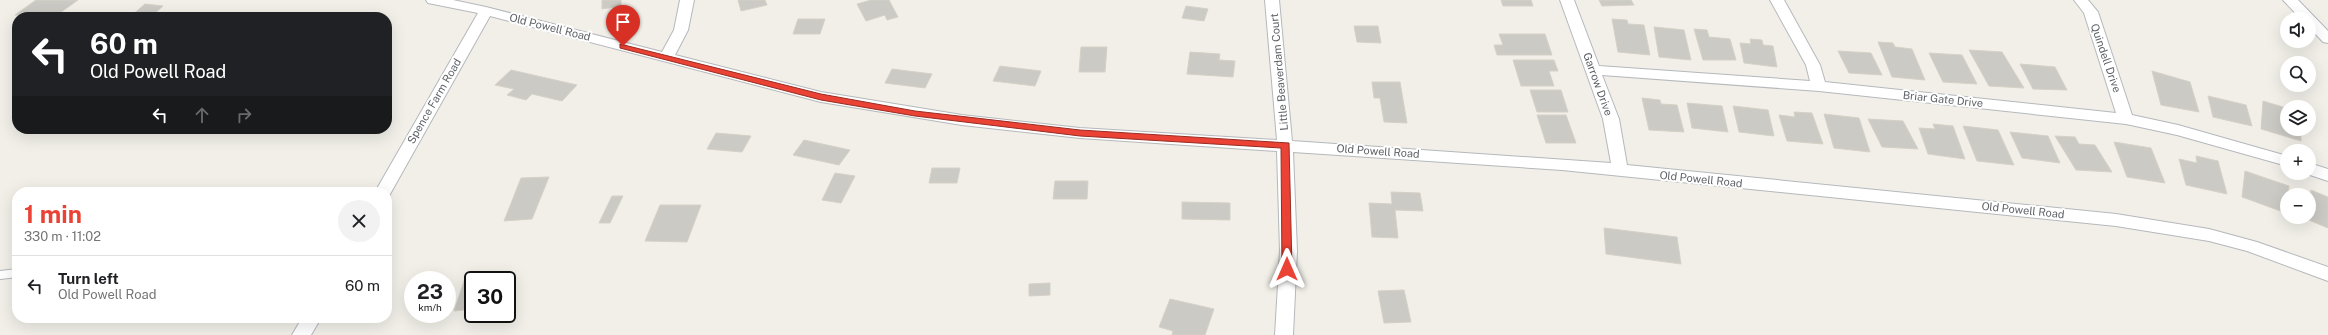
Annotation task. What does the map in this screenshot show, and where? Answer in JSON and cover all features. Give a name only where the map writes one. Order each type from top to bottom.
[{"type":"street","name":"Old Powell Road","points":[[432,0],[486,11],[821,97],[962,120],[1080,133],[1441,155],[1620,170],[1942,202],[2170,228],[2251,246],[2328,274]]},
{"type":"street","points":[[666,58],[681,30],[687,0]]},
{"type":"street","name":"Little Beaverdam Court","points":[[1272,0],[1286,146],[1288,261],[1284,335]]},
{"type":"street","name":"Garrow Drive","points":[[1567,0],[1611,119],[1620,170]]},
{"type":"street","points":[[1777,0],[1813,65],[1819,86]]},
{"type":"street","name":"Quindell Drive","points":[[2081,0],[2091,12],[2126,119]]},
{"type":"street","points":[[2290,0],[2302,12]]},
{"type":"street","name":"Spence Farm Road","points":[[386,187],[486,11]]},
{"type":"street","points":[[2316,26],[2328,39]]},
{"type":"street","name":"Briar Gate Drive","points":[[1594,70],[1819,86],[2126,119],[2178,130],[2280,159]]},
{"type":"street","points":[[2316,171],[2328,175]]},
{"type":"street","points":[[301,335],[309,323]]},
{"type":"lane","points":[[0,275],[12,274]]},
{"type":"building","points":[[36,0],[78,0],[61,12],[19,12]]},
{"type":"building","points":[[602,0],[621,0],[621,6],[602,9]]},
{"type":"building","points":[[738,0],[765,0],[767,5],[741,11]]},
{"type":"building","points":[[871,0],[889,0],[898,17],[887,20],[885,15],[866,21],[857,4]]},
{"type":"building","points":[[1501,0],[1531,0],[1533,6],[1503,6]]},
{"type":"building","points":[[1599,0],[1631,0],[1634,5],[1602,6]]},
{"type":"building","points":[[145,4],[163,6],[156,12],[136,12]]},
{"type":"building","points":[[1186,6],[1208,9],[1204,21],[1182,18]]},
{"type":"building","points":[[798,19],[825,19],[820,34],[793,34]]},
{"type":"building","points":[[1612,19],[1627,20],[1628,24],[1644,25],[1650,55],[1618,52]]},
{"type":"building","points":[[1354,26],[1378,26],[1381,43],[1357,42]]},
{"type":"building","points":[[1654,27],[1684,30],[1691,60],[1659,57]]},
{"type":"building","points":[[1694,29],[1707,30],[1709,37],[1730,39],[1736,60],[1703,60]]},
{"type":"building","points":[[1499,34],[1545,34],[1552,55],[1497,55],[1494,45],[1503,45]]},
{"type":"building","points":[[1750,39],[1762,40],[1763,45],[1773,46],[1777,67],[1744,63],[1740,43],[1751,44]]},
{"type":"building","points":[[1878,42],[1893,43],[1895,47],[1912,49],[1925,80],[1892,77]]},
{"type":"building","points":[[1081,47],[1107,47],[1105,72],[1079,72]]},
{"type":"building","points":[[1969,50],[2002,52],[2024,88],[1989,86]]},
{"type":"building","points":[[1838,51],[1871,53],[1882,75],[1849,73]]},
{"type":"building","points":[[1190,52],[1220,54],[1219,60],[1235,61],[1233,77],[1187,74]]},
{"type":"building","points":[[1929,53],[1962,55],[1977,84],[1943,82]]},
{"type":"building","points":[[1513,60],[1554,60],[1558,71],[1549,71],[1554,86],[1521,86]]},
{"type":"building","points":[[2020,64],[2055,67],[2067,90],[2033,89]]},
{"type":"building","points":[[1000,66],[1041,71],[1035,86],[993,81]]},
{"type":"building","points":[[892,69],[932,74],[925,88],[885,83]]},
{"type":"building","points":[[511,70],[577,85],[562,101],[532,94],[526,100],[507,95],[514,89],[495,85]]},
{"type":"building","points":[[2152,71],[2190,82],[2199,112],[2161,105]]},
{"type":"building","points":[[1372,82],[1400,82],[1407,123],[1384,122],[1380,98],[1374,98]]},
{"type":"building","points":[[1530,90],[1561,90],[1568,112],[1537,112]]},
{"type":"building","points":[[2208,96],[2246,105],[2252,126],[2213,117]]},
{"type":"building","points":[[1642,98],[1660,100],[1661,104],[1677,105],[1684,132],[1649,130]]},
{"type":"building","points":[[2263,101],[2280,106],[2280,135],[2261,129]]},
{"type":"building","points":[[1687,103],[1722,106],[1728,132],[1692,128]]},
{"type":"building","points":[[1733,106],[1768,110],[1774,136],[1739,132]]},
{"type":"building","points":[[1794,112],[1812,113],[1823,144],[1787,141],[1779,115],[1795,117]]},
{"type":"building","points":[[1824,114],[1859,118],[1870,152],[1834,148]]},
{"type":"building","points":[[1537,115],[1566,115],[1576,143],[1546,143]]},
{"type":"building","points":[[1868,119],[1903,121],[1918,149],[1882,147]]},
{"type":"building","points":[[1933,124],[1953,126],[1965,159],[1928,154],[1919,128],[1935,129]]},
{"type":"building","points":[[1963,126],[1998,130],[2014,165],[1977,161]]},
{"type":"building","points":[[2010,132],[2048,136],[2060,163],[2022,158]]},
{"type":"building","points":[[716,133],[751,136],[742,152],[707,149]]},
{"type":"building","points":[[2055,136],[2075,137],[2079,144],[2095,145],[2112,172],[2076,170]]},
{"type":"building","points":[[2284,136],[2301,136],[2301,141]]},
{"type":"building","points":[[804,140],[850,150],[839,165],[793,155]]},
{"type":"building","points":[[2114,142],[2151,148],[2165,183],[2127,177]]},
{"type":"building","points":[[2196,156],[2218,161],[2227,194],[2186,185],[2179,159],[2197,163]]},
{"type":"building","points":[[932,168],[960,168],[957,183],[929,183]]},
{"type":"building","points":[[2245,171],[2289,186],[2289,188],[2280,188],[2280,211],[2242,197]]},
{"type":"building","points":[[835,173],[855,176],[841,203],[822,200]]},
{"type":"building","points":[[549,177],[532,219],[504,221],[521,178]]},
{"type":"building","points":[[1055,181],[1088,181],[1087,199],[1053,199]]},
{"type":"building","points":[[1391,192],[1420,193],[1423,211],[1395,210],[1398,238],[1372,237],[1369,203],[1392,204]]},
{"type":"building","points":[[2316,192],[2328,197],[2328,228],[2316,223]]},
{"type":"building","points":[[612,196],[623,196],[610,223],[599,223]]},
{"type":"building","points":[[1182,202],[1230,203],[1230,220],[1182,219]]},
{"type":"building","points":[[660,205],[701,205],[687,242],[645,241]]},
{"type":"building","points":[[1604,228],[1677,237],[1681,264],[1606,254]]},
{"type":"building","points":[[464,281],[464,310],[456,311],[456,305]]},
{"type":"building","points":[[1050,283],[1050,295],[1029,296],[1029,284]]},
{"type":"building","points":[[1404,290],[1411,322],[1384,323],[1378,291]]},
{"type":"building","points":[[1170,299],[1214,309],[1205,335],[1172,335],[1173,331],[1159,327]]},
{"type":"route","points":[[623,46],[749,80],[821,97],[915,114],[1023,128],[1137,138],[1286,146],[1288,206],[1287,269]]}]
